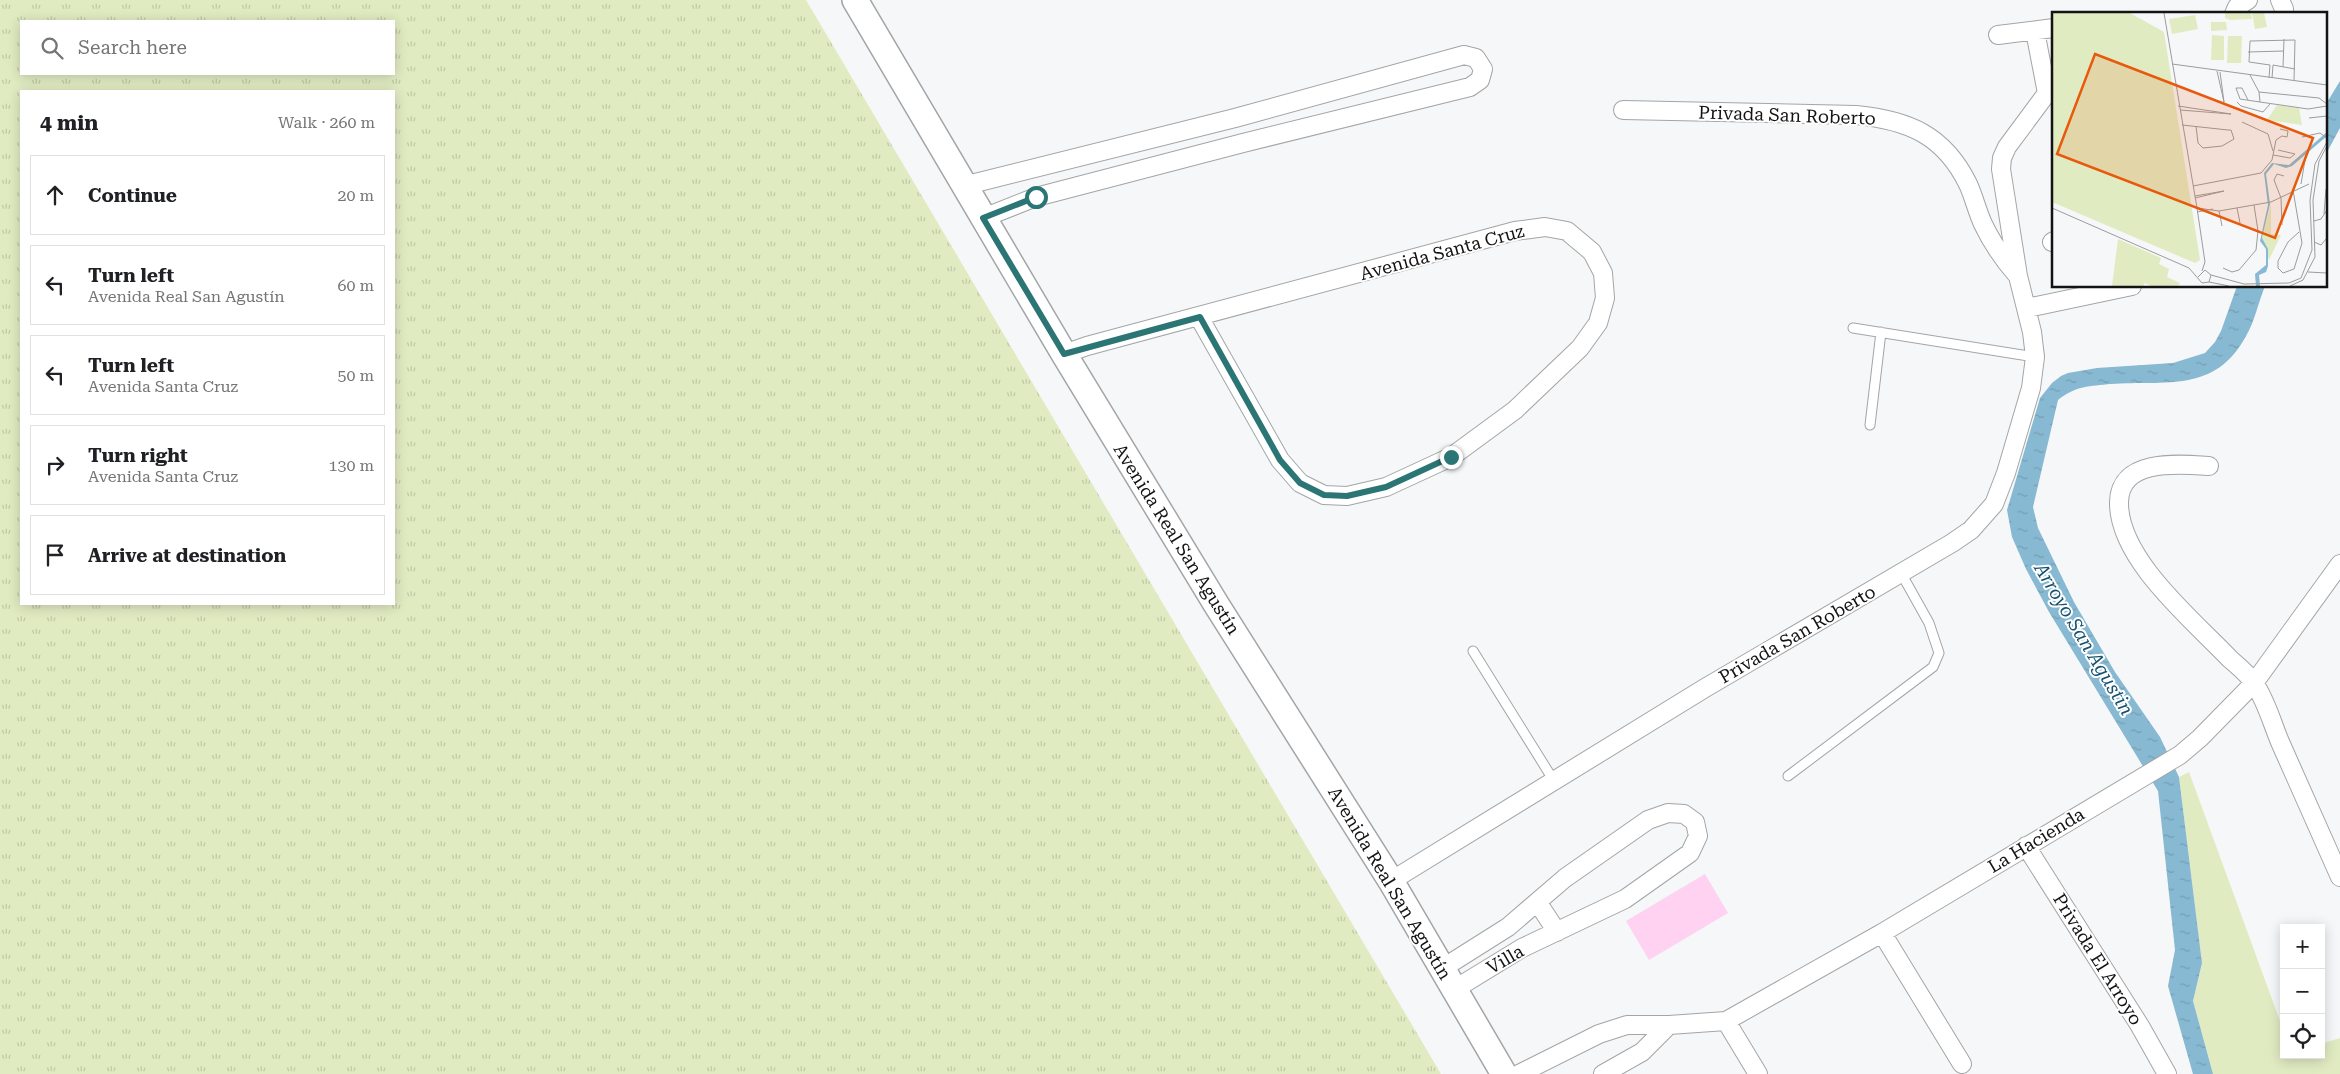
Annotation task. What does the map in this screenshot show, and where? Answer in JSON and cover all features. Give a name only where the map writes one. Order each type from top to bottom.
[{"type":"main road","name":"Avenida Real San Agustín","points":[[855,0],[963,186],[1064,354],[1216,604],[1391,881],[1504,1074]]},
{"type":"street","points":[[2235,12],[2237,7],[2248,0]]},
{"type":"street","points":[[1998,35],[2052,28]]},
{"type":"street","points":[[2035,31],[2050,93]]},
{"type":"street","points":[[963,186],[1235,118],[1464,55],[1476,58],[1483,69],[1480,80],[1470,87],[1242,143],[1036,197],[983,218]]},
{"type":"street","name":"Privada San Roberto","points":[[1391,881],[1705,688],[1971,530],[1994,504],[2006,473],[2025,410],[2035,357],[2027,308],[2018,276],[2002,180],[2002,158],[2007,147],[2050,93]]},
{"type":"street","name":"Privada San Roberto","points":[[1623,110],[1856,115],[1904,123],[1920,130],[1941,147],[1959,168],[1989,237],[2003,259],[2018,276]]},
{"type":"street","points":[[1235,118],[1242,143]]},
{"type":"street","name":"Avenida Santa Cruz","points":[[1064,354],[1515,231],[1545,227],[1567,231],[1592,252],[1603,273],[1605,298],[1598,323],[1580,348],[1515,410],[1451,457],[1386,487],[1347,496],[1324,495],[1300,483],[1280,460],[1200,317]]},
{"type":"street","points":[[2027,308],[2122,288]]},
{"type":"street","points":[[2209,466],[2174,464],[2150,467],[2131,476],[2124,483],[2120,495],[2122,522],[2132,549],[2146,569],[2254,683],[2340,877]]},
{"type":"street","name":"La Hacienda","points":[[1519,1074],[1599,1034],[1627,1025],[1669,1025],[1726,1021],[1882,933],[2180,754],[2200,738],[2254,683],[2340,564]]},
{"type":"street","name":"Villa","points":[[1668,813],[1684,814],[1695,822],[1698,836],[1690,853],[1625,899],[1494,964],[1449,979],[1482,945],[1508,928],[1565,878],[1648,820],[1668,813]]},
{"type":"street","name":"Privada El Arroyo","points":[[2026,846],[2140,1026],[2167,1074]]},
{"type":"street","points":[[1538,903],[1557,932]]},
{"type":"street","points":[[1882,933],[1962,1064]]},
{"type":"street","points":[[1482,945],[1494,964]]},
{"type":"street","points":[[1726,1021],[1758,1074]]},
{"type":"street","points":[[1603,1074],[1642,1052],[1669,1025]]},
{"type":"lane","points":[[1853,328],[2035,357]]},
{"type":"lane","points":[[1870,425],[1880,332]]},
{"type":"lane","points":[[1788,776],[1933,667],[1939,653],[1929,623],[1901,573]]},
{"type":"lane","points":[[1473,651],[1554,781]]},
{"type":"green space","points":[[0,0],[806,0],[1441,1074],[0,1074]]},
{"type":"green space","points":[[2189,772],[2280,1021],[2280,1059],[2325,1059],[2325,1043],[2340,1038],[2340,1074],[2213,1074],[2193,1001],[2202,963],[2179,777]]},
{"type":"water","points":[[2340,81],[2340,128],[2328,150],[2328,101]]},
{"type":"water","name":"Arroyo San Agustin","points":[[2236,288],[2264,288],[2252,324],[2234,355],[2204,376],[2169,382],[2096,385],[2070,392],[2058,400],[2033,507],[2038,528],[2074,602],[2115,672],[2160,737],[2179,777],[2202,963],[2193,1001],[2213,1074],[2193,1074],[2168,986],[2175,950],[2158,791],[2049,612],[2026,569],[2012,537],[2007,510],[2040,398],[2052,383],[2068,373],[2097,368],[2173,363],[2205,353],[2215,342],[2221,331]]},
{"type":"building","points":[[1705,874],[1728,913],[1649,960],[1626,921]]},
{"type":"route","points":[[1036,197],[983,218],[1064,354],[1087,346],[1200,317],[1280,460],[1300,483],[1324,495],[1347,496],[1386,487],[1451,457]]}]
